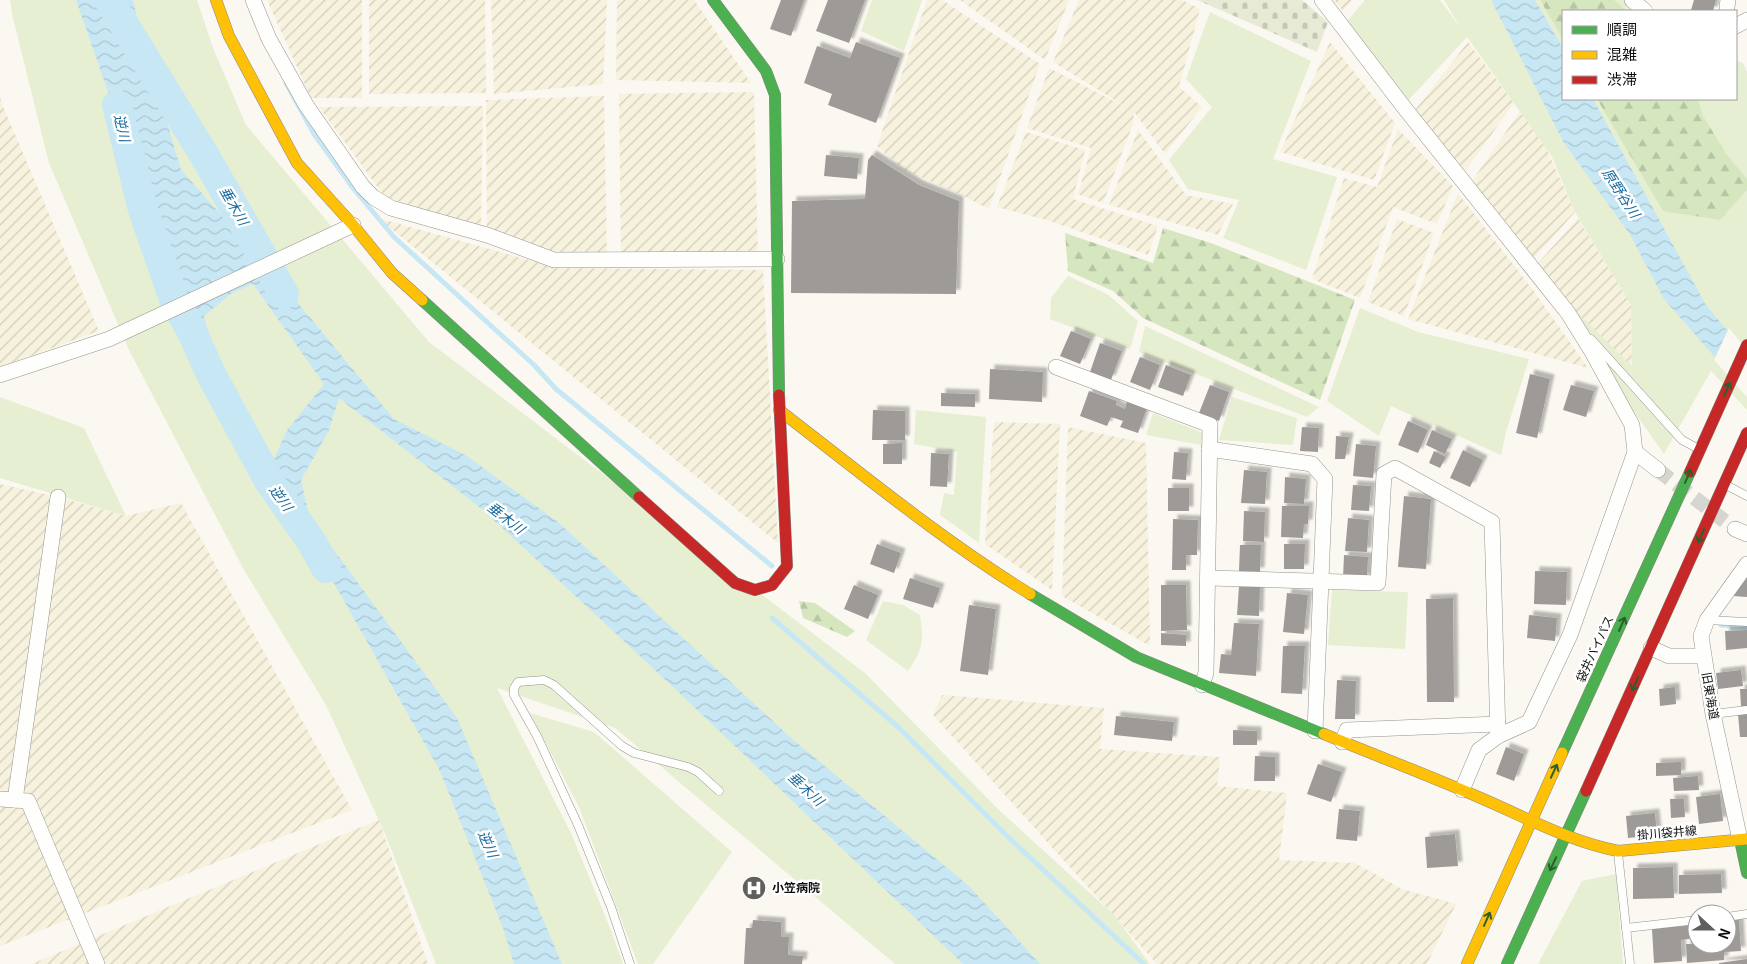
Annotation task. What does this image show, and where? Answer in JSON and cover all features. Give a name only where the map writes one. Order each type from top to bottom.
[{"type":"main road","points":[[216,0],[229,36],[297,163],[348,227],[400,280],[735,583],[755,590],[772,585],[787,566],[779,410],[775,95],[766,71],[713,0]]},
{"type":"main road","name":"袋井バイパス","points":[[1467,964],[1747,345]]},
{"type":"main road","name":"掛川袋井線","points":[[779,410],[947,538],[1002,577],[1136,656],[1202,685],[1462,790],[1566,835],[1603,848],[1618,851],[1743,839]]},
{"type":"main road","points":[[1507,964],[1747,433]]},
{"type":"main road","points":[[1743,839],[1747,873]]},
{"type":"street","points":[[253,0],[269,38],[306,105],[364,186],[374,197],[391,208],[487,235],[554,260],[777,259]]},
{"type":"street","points":[[1632,0],[1644,10]]},
{"type":"street","points":[[1323,2],[1403,106],[1568,313],[1591,350],[1632,425],[1635,452],[1570,635],[1530,722],[1498,730],[1347,730],[1342,742]]},
{"type":"street","points":[[0,375],[109,339],[348,227]]},
{"type":"street","points":[[1056,367],[1210,425],[1209,578],[1206,673],[1202,685]]},
{"type":"street","points":[[1209,449],[1312,464],[1325,479],[1315,731]]},
{"type":"street","points":[[1635,452],[1658,470]]},
{"type":"street","points":[[1209,578],[1378,583],[1384,474],[1395,468],[1492,522],[1498,730],[1479,750],[1462,790]]},
{"type":"street","points":[[58,497],[7,799],[28,801],[97,964]]},
{"type":"street","name":"旧東海道","points":[[1743,839],[1713,714],[1701,636],[1707,620],[1747,564]]},
{"type":"street","points":[[1651,648],[1669,656],[1703,656]]},
{"type":"lane","points":[[1568,313],[1682,440],[1700,449]]},
{"type":"lane","points":[[1724,484],[1747,496]]},
{"type":"lane","points":[[1707,620],[1747,622]]},
{"type":"lane","points":[[630,964],[611,907],[578,825],[537,736],[514,695],[514,688],[518,682],[544,680],[554,685],[622,746],[639,754],[688,767],[698,772],[719,791]]},
{"type":"lane","points":[[1713,714],[1747,710]]},
{"type":"lane","points":[[1618,851],[1630,964]]},
{"type":"lane","points":[[1626,928],[1687,921]]},
{"type":"shaded area","points":[[267,0],[362,0],[362,98],[311,98]]},
{"type":"shaded area","points":[[369,0],[485,0],[486,93],[369,94]]},
{"type":"shaded area","points":[[491,0],[607,0],[603,84],[494,94]]},
{"type":"shaded area","points":[[617,0],[694,0],[751,83],[616,80]]},
{"type":"shaded area","points":[[927,0],[942,0],[1040,64],[989,209],[903,169],[877,146]]},
{"type":"shaded area","points":[[960,0],[1069,0],[1045,60]]},
{"type":"shaded area","points":[[1079,0],[1182,0],[1200,9],[1179,87],[1202,107],[1165,154],[1134,112],[1133,124],[1103,203],[1078,194],[1091,148],[1027,128],[1049,68],[1126,107],[1053,62]]},
{"type":"shaded area","points":[[1334,0],[1353,0],[1343,11]]},
{"type":"shaded area","points":[[1330,42],[1395,123],[1374,180],[1280,152]]},
{"type":"shaded area","points":[[1468,42],[1514,103],[1464,173],[1411,115]]},
{"type":"shaded area","points":[[754,92],[758,259],[621,260],[619,94]]},
{"type":"shaded area","points":[[604,96],[607,260],[554,260],[487,235],[486,100]]},
{"type":"shaded area","points":[[0,97],[99,331],[0,367]]},
{"type":"shaded area","points":[[483,106],[481,227],[385,197],[319,107]]},
{"type":"shaded area","points":[[1520,111],[1546,148],[1575,212],[1529,264],[1468,187]]},
{"type":"shaded area","points":[[1398,129],[1453,186],[1437,224],[1393,207],[1360,298],[1312,279],[1344,178],[1377,187]]},
{"type":"shaded area","points":[[1138,130],[1186,195],[1233,204],[1218,235],[1109,205]]},
{"type":"shaded area","points":[[1026,132],[1085,150],[1073,199],[1158,226],[1148,255],[1050,221],[997,207]]},
{"type":"shaded area","points":[[1458,193],[1533,290],[1588,368],[1408,319]]},
{"type":"shaded area","points":[[378,218],[557,268],[763,270],[778,543]]},
{"type":"shaded area","points":[[1578,218],[1631,305],[1632,367],[1568,313],[1533,269]]},
{"type":"shaded area","points":[[1397,219],[1434,233],[1404,316],[1368,302]]},
{"type":"shaded area","points":[[994,422],[1060,424],[1052,590],[985,544]]},
{"type":"shaded area","points":[[1068,427],[1146,443],[1150,646],[1062,596]]},
{"type":"shaded area","points":[[0,484],[58,497],[126,516],[181,503],[352,810],[0,946]]},
{"type":"shaded area","points":[[942,695],[1104,708],[1100,749],[1220,757],[1217,786],[1287,793],[1279,860],[1355,863],[1402,889],[1456,904],[1427,964],[1157,964],[933,715]]},
{"type":"shaded area","points":[[379,820],[428,964],[31,964],[334,838]]},
{"type":"green space","points":[[10,0],[197,0],[213,48],[246,125],[429,342],[865,673],[997,808],[1114,915],[1150,964],[895,964],[615,728],[497,688],[572,835],[623,964],[436,964],[386,836],[326,705],[244,570],[129,350],[49,163]]},
{"type":"green space","points":[[872,0],[922,0],[904,51],[861,31]]},
{"type":"green space","points":[[1197,0],[1302,0],[1328,22],[1317,52]]},
{"type":"green space","points":[[1365,0],[1440,0],[1460,27],[1444,0],[1627,0],[1638,10],[1562,10],[1562,100],[1737,100],[1737,60],[1743,63],[1747,72],[1747,410],[1711,371],[1664,454],[1533,269],[1632,366],[1631,305],[1575,212],[1551,155],[1467,37],[1403,106],[1343,26]]},
{"type":"green space","points":[[1540,0],[1614,0],[1626,10],[1562,10],[1562,37]]},
{"type":"green space","points":[[1210,12],[1311,61],[1273,159],[1337,177],[1306,270],[1223,238],[1239,200],[1188,189],[1169,160],[1212,107],[1186,79]]},
{"type":"green space","points":[[1598,100],[1698,100],[1703,116],[1727,155],[1747,179],[1747,190],[1720,220],[1663,211]]},
{"type":"green space","points":[[1163,228],[1211,243],[1355,300],[1320,400],[1143,318],[1113,291],[1068,271],[1065,233],[1153,263]]},
{"type":"green space","points":[[1068,276],[1107,294],[1138,321],[1130,349],[1050,319],[1051,298]]},
{"type":"green space","points":[[1360,308],[1418,332],[1529,359],[1506,432],[1501,455],[1391,406],[1379,436],[1327,401]]},
{"type":"green space","points":[[1145,326],[1319,407],[1307,417],[1139,352]]},
{"type":"green space","points":[[0,397],[84,428],[126,516],[0,478]]},
{"type":"green space","points":[[1232,397],[1297,418],[1293,445],[1219,440]]},
{"type":"green space","points":[[916,410],[986,417],[979,543],[940,515],[944,493],[954,495],[957,452],[914,444]]},
{"type":"green space","points":[[1153,413],[1203,433],[1201,445],[1146,435]]},
{"type":"green space","points":[[1332,590],[1408,592],[1405,649],[1328,645]]},
{"type":"green space","points":[[799,601],[815,603],[855,631],[847,637],[803,618]]},
{"type":"green space","points":[[883,601],[903,605],[920,615],[921,644],[917,657],[908,671],[866,640]]},
{"type":"green space","points":[[530,713],[594,732],[732,852],[653,964],[638,964],[579,807]]},
{"type":"green space","points":[[1616,874],[1623,964],[1538,964],[1582,881]]},
{"type":"water","points":[[76,0],[133,0],[141,34],[181,170],[274,274],[394,419],[467,456],[558,522],[790,737],[969,886],[1040,964],[963,964],[671,685],[483,510],[339,398],[329,430],[301,480],[309,516],[457,718],[562,964],[514,964],[503,928],[440,771],[192,332]],"holes":[[[253,284],[324,384],[287,430],[272,464],[213,350],[204,316],[232,293]]]},
{"type":"water","name":"原野谷川","points":[[1491,0],[1535,0],[1562,46],[1562,100],[1594,100],[1706,305],[1747,354],[1747,394],[1664,299],[1629,233],[1564,143]]},
{"type":"pier","points":[[1729,328],[1747,350],[1747,397],[1714,360]]},
{"type":"building","points":[[781,0],[804,0],[791,36],[770,29]]},
{"type":"building","points":[[828,0],[865,0],[849,43],[816,31]]},
{"type":"building","points":[[1694,0],[1716,0],[1713,10],[1691,10]]},
{"type":"building","points":[[856,42],[900,58],[876,123],[828,105],[832,94],[804,83],[817,46],[850,58]]},
{"type":"building","points":[[826,155],[859,158],[857,179],[824,176]]},
{"type":"building","points":[[872,155],[919,185],[959,201],[956,294],[791,293],[792,201],[865,199],[868,160]]},
{"type":"building","points":[[1071,331],[1091,339],[1080,364],[1060,356]]},
{"type":"building","points":[[1100,343],[1122,351],[1111,380],[1090,372]]},
{"type":"building","points":[[1140,357],[1160,365],[1150,390],[1130,382]]},
{"type":"building","points":[[1166,365],[1191,375],[1183,396],[1158,387]]},
{"type":"building","points":[[990,369],[1043,372],[1042,402],[989,399]]},
{"type":"building","points":[[1530,374],[1550,379],[1537,438],[1516,433]]},
{"type":"building","points":[[1210,385],[1229,392],[1219,421],[1199,413]]},
{"type":"building","points":[[1571,385],[1594,391],[1586,417],[1563,410]]},
{"type":"building","points":[[1089,391],[1117,401],[1116,405],[1125,409],[1127,401],[1147,408],[1138,433],[1120,427],[1123,421],[1111,417],[1107,426],[1080,416]]},
{"type":"building","points":[[941,393],[975,394],[975,407],[941,406]]},
{"type":"building","points":[[873,410],[905,411],[905,440],[872,440]]},
{"type":"building","points":[[1408,421],[1428,430],[1418,453],[1398,445]]},
{"type":"building","points":[[1302,427],[1319,428],[1318,452],[1300,451]]},
{"type":"building","points":[[1432,430],[1452,439],[1445,454],[1426,445]]},
{"type":"building","points":[[1336,436],[1349,437],[1345,459],[1335,459]]},
{"type":"building","points":[[902,443],[902,464],[883,464],[883,444]]},
{"type":"building","points":[[1356,444],[1376,446],[1373,478],[1353,476]]},
{"type":"building","points":[[1463,450],[1483,460],[1470,487],[1450,478]]},
{"type":"building","points":[[1434,451],[1446,457],[1440,468],[1429,463]]},
{"type":"building","points":[[1174,452],[1188,453],[1186,480],[1172,479]]},
{"type":"building","points":[[931,453],[949,454],[947,487],[930,486]]},
{"type":"building","points":[[1244,470],[1267,472],[1265,504],[1241,503]]},
{"type":"building","points":[[1285,477],[1306,479],[1304,504],[1284,503]]},
{"type":"building","points":[[1353,485],[1371,486],[1369,511],[1351,510]]},
{"type":"building","points":[[1168,488],[1189,488],[1189,511],[1168,511]]},
{"type":"building","points":[[1404,496],[1431,499],[1426,569],[1398,567]]},
{"type":"building","points":[[1282,506],[1309,506],[1308,524],[1304,524],[1303,538],[1281,537]]},
{"type":"building","points":[[1244,511],[1265,512],[1264,542],[1243,541]]},
{"type":"building","points":[[1348,518],[1369,520],[1367,552],[1345,551]]},
{"type":"building","points":[[1173,519],[1198,520],[1197,555],[1186,555],[1186,570],[1172,570]]},
{"type":"building","points":[[877,544],[901,553],[894,573],[870,564]]},
{"type":"building","points":[[1284,544],[1305,544],[1304,569],[1284,569]]},
{"type":"building","points":[[1240,545],[1261,545],[1260,572],[1239,571]]},
{"type":"building","points":[[1344,555],[1368,557],[1367,579],[1343,578]]},
{"type":"building","points":[[1535,571],[1567,572],[1566,605],[1534,604]]},
{"type":"building","points":[[1747,574],[1747,597],[1733,596]]},
{"type":"building","points":[[910,578],[940,588],[933,608],[903,599]]},
{"type":"building","points":[[854,585],[878,595],[868,619],[844,609]]},
{"type":"building","points":[[1161,585],[1186,585],[1187,630],[1161,631]]},
{"type":"building","points":[[1239,586],[1260,587],[1259,616],[1237,615]]},
{"type":"building","points":[[1287,593],[1308,595],[1304,634],[1283,632]]},
{"type":"building","points":[[1453,598],[1454,702],[1427,702],[1426,599]]},
{"type":"building","points":[[969,605],[996,609],[988,675],[960,671]]},
{"type":"building","points":[[1529,615],[1557,618],[1555,641],[1527,638]]},
{"type":"building","points":[[1234,623],[1259,624],[1256,676],[1219,673],[1221,654],[1231,655]]},
{"type":"building","points":[[1747,630],[1747,648],[1726,650],[1725,631]]},
{"type":"building","points":[[1161,633],[1186,635],[1186,646],[1161,645]]},
{"type":"building","points":[[1283,646],[1305,646],[1302,694],[1281,693]]},
{"type":"building","points":[[1741,670],[1743,686],[1718,689],[1716,673]]},
{"type":"building","points":[[1337,680],[1356,681],[1355,719],[1335,719]]},
{"type":"building","points":[[1675,687],[1676,704],[1660,706],[1659,689]]},
{"type":"building","points":[[1740,689],[1747,689],[1747,706],[1741,706]]},
{"type":"building","points":[[1747,713],[1747,737],[1740,737],[1738,714]]},
{"type":"building","points":[[1116,716],[1174,722],[1172,741],[1114,735]]},
{"type":"building","points":[[1233,730],[1257,731],[1257,745],[1233,745]]},
{"type":"building","points":[[1506,747],[1524,754],[1514,781],[1496,774]]},
{"type":"building","points":[[1255,756],[1275,757],[1275,781],[1254,781]]},
{"type":"building","points":[[1681,762],[1681,775],[1656,776],[1656,763]]},
{"type":"building","points":[[1318,764],[1342,772],[1331,802],[1307,794]]},
{"type":"building","points":[[1698,776],[1699,790],[1674,791],[1673,778]]},
{"type":"building","points":[[1720,794],[1723,821],[1699,824],[1696,797]]},
{"type":"building","points":[[1670,799],[1684,799],[1685,817],[1671,818]]},
{"type":"building","points":[[1339,809],[1360,811],[1357,841],[1336,839]]},
{"type":"building","points":[[1655,813],[1657,835],[1628,838],[1626,816]]},
{"type":"building","points":[[1455,834],[1458,866],[1427,868],[1425,837]]},
{"type":"building","points":[[1673,867],[1674,898],[1633,899],[1633,868]]},
{"type":"building","points":[[1721,874],[1722,893],[1679,894],[1679,875]]},
{"type":"building","points":[[753,920],[781,922],[781,937],[789,937],[788,955],[803,956],[802,964],[744,964],[746,928],[752,928]]},
{"type":"building","points":[[1737,920],[1739,920],[1741,951],[1737,951]]},
{"type":"building","points":[[1687,926],[1687,939],[1681,940],[1682,961],[1654,963],[1652,929]]},
{"type":"building","points":[[1686,944],[1687,954],[1724,954],[1724,960],[1687,963]]},
{"type":"building","points":[[1747,959],[1747,964],[1719,964],[1719,963]]},
{"type":"waterway","name":"垂木川","points":[[109,0],[203,153],[284,294]]},
{"type":"waterway","points":[[286,83],[314,134],[353,188],[394,237],[534,365],[556,389],[772,566]]},
{"type":"waterway","name":"逆川","points":[[117,105],[143,210],[174,299],[192,332],[212,376],[269,481],[311,541],[326,568]]},
{"type":"waterway","points":[[772,618],[898,727],[1008,837],[1144,964]]},
{"type":"waterway","points":[[1721,625],[1747,627]]},
{"type":"tunnel","points":[[1658,470],[1735,529]]},
{"type":"traffic: fast","points":[[713,0],[766,71],[775,95],[779,395]]},
{"type":"traffic: fast","points":[[422,300],[639,497]]},
{"type":"traffic: fast","points":[[1562,753],[1690,472]]},
{"type":"traffic: fast","points":[[1030,594],[1136,657],[1324,734]]},
{"type":"traffic: fast","points":[[1507,964],[1586,791]]},
{"type":"traffic: fast","points":[[1740,840],[1747,873]]},
{"type":"traffic: slow","points":[[216,0],[229,36],[297,163],[353,225],[392,273],[422,300]]},
{"type":"traffic: slow","points":[[779,410],[934,529],[1030,594]]},
{"type":"traffic: slow","points":[[1324,734],[1463,791],[1549,829],[1601,847],[1618,851],[1747,839]]},
{"type":"traffic: slow","points":[[1467,964],[1562,753]]},
{"type":"traffic: jam","points":[[1690,472],[1747,345]]},
{"type":"traffic: jam","points":[[639,497],[735,583],[755,590],[772,585],[787,566],[779,395]]},
{"type":"traffic: jam","points":[[1586,791],[1747,433]]},
{"type":"place","name":"小笠病院","points":[[754,888]]}]
